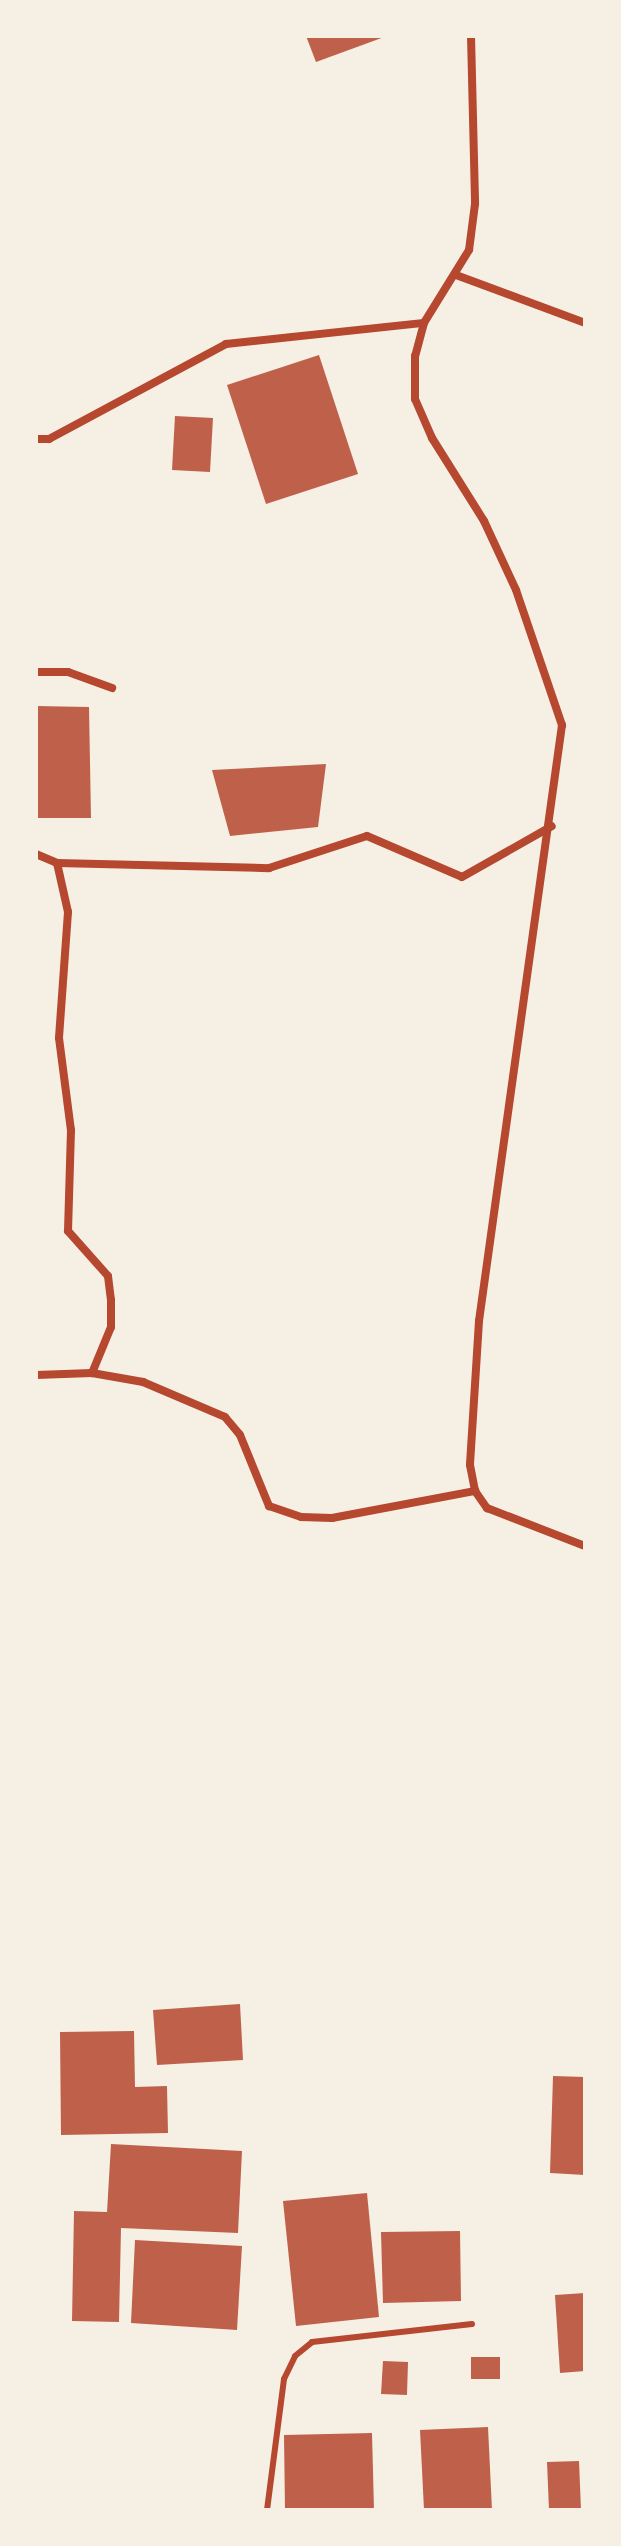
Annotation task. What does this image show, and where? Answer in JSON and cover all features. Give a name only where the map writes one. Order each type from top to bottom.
[{"type":"street","points":[[471,36],[475,204],[469,250],[424,323],[415,356],[415,399],[432,438],[484,521],[516,590],[562,725],[552,826],[479,1321],[470,1465],[475,1491],[487,1508],[585,1546]]},
{"type":"street","points":[[456,275],[585,323]]},
{"type":"street","points":[[36,439],[49,439],[226,344],[424,323]]},
{"type":"street","points":[[36,672],[68,672],[112,688]]},
{"type":"street","points":[[36,854],[57,863],[269,868],[367,836],[462,877],[552,826]]},
{"type":"street","points":[[57,863],[68,912],[59,1038],[71,1130],[68,1231],[108,1276],[111,1300],[111,1327],[92,1373]]},
{"type":"street","points":[[36,1375],[92,1373],[143,1382],[225,1417],[240,1435],[269,1506],[301,1517],[332,1518],[475,1491]]},
{"type":"lane","points":[[267,2510],[284,2379],[295,2356],[312,2342],[472,2324]]},
{"type":"building","points":[[306,36],[387,36],[316,62]]},
{"type":"building","points":[[319,355],[358,474],[266,504],[227,385]]},
{"type":"building","points":[[175,416],[213,418],[210,472],[172,470]]},
{"type":"building","points":[[36,706],[89,707],[91,818],[36,818]]},
{"type":"building","points":[[326,764],[318,827],[230,836],[212,770]]},
{"type":"building","points":[[240,2004],[243,2060],[157,2065],[153,2010]]},
{"type":"building","points":[[134,2031],[135,2087],[167,2086],[168,2133],[61,2135],[60,2032]]},
{"type":"building","points":[[553,2076],[585,2077],[585,2175],[550,2173]]},
{"type":"building","points":[[111,2144],[242,2151],[238,2233],[121,2228],[119,2322],[72,2321],[74,2211],[107,2212]]},
{"type":"building","points":[[367,2193],[379,2317],[296,2326],[283,2201]]},
{"type":"building","points":[[460,2231],[461,2301],[383,2303],[381,2232]]},
{"type":"building","points":[[135,2240],[242,2246],[237,2330],[131,2323]]},
{"type":"building","points":[[585,2293],[585,2371],[560,2373],[555,2295]]},
{"type":"building","points":[[471,2357],[500,2357],[500,2379],[471,2379]]},
{"type":"building","points":[[383,2361],[408,2362],[407,2395],[381,2394]]},
{"type":"building","points":[[488,2427],[492,2510],[424,2510],[420,2430]]},
{"type":"building","points":[[372,2433],[374,2510],[285,2510],[284,2435]]},
{"type":"building","points":[[579,2461],[581,2510],[549,2510],[547,2462]]}]
